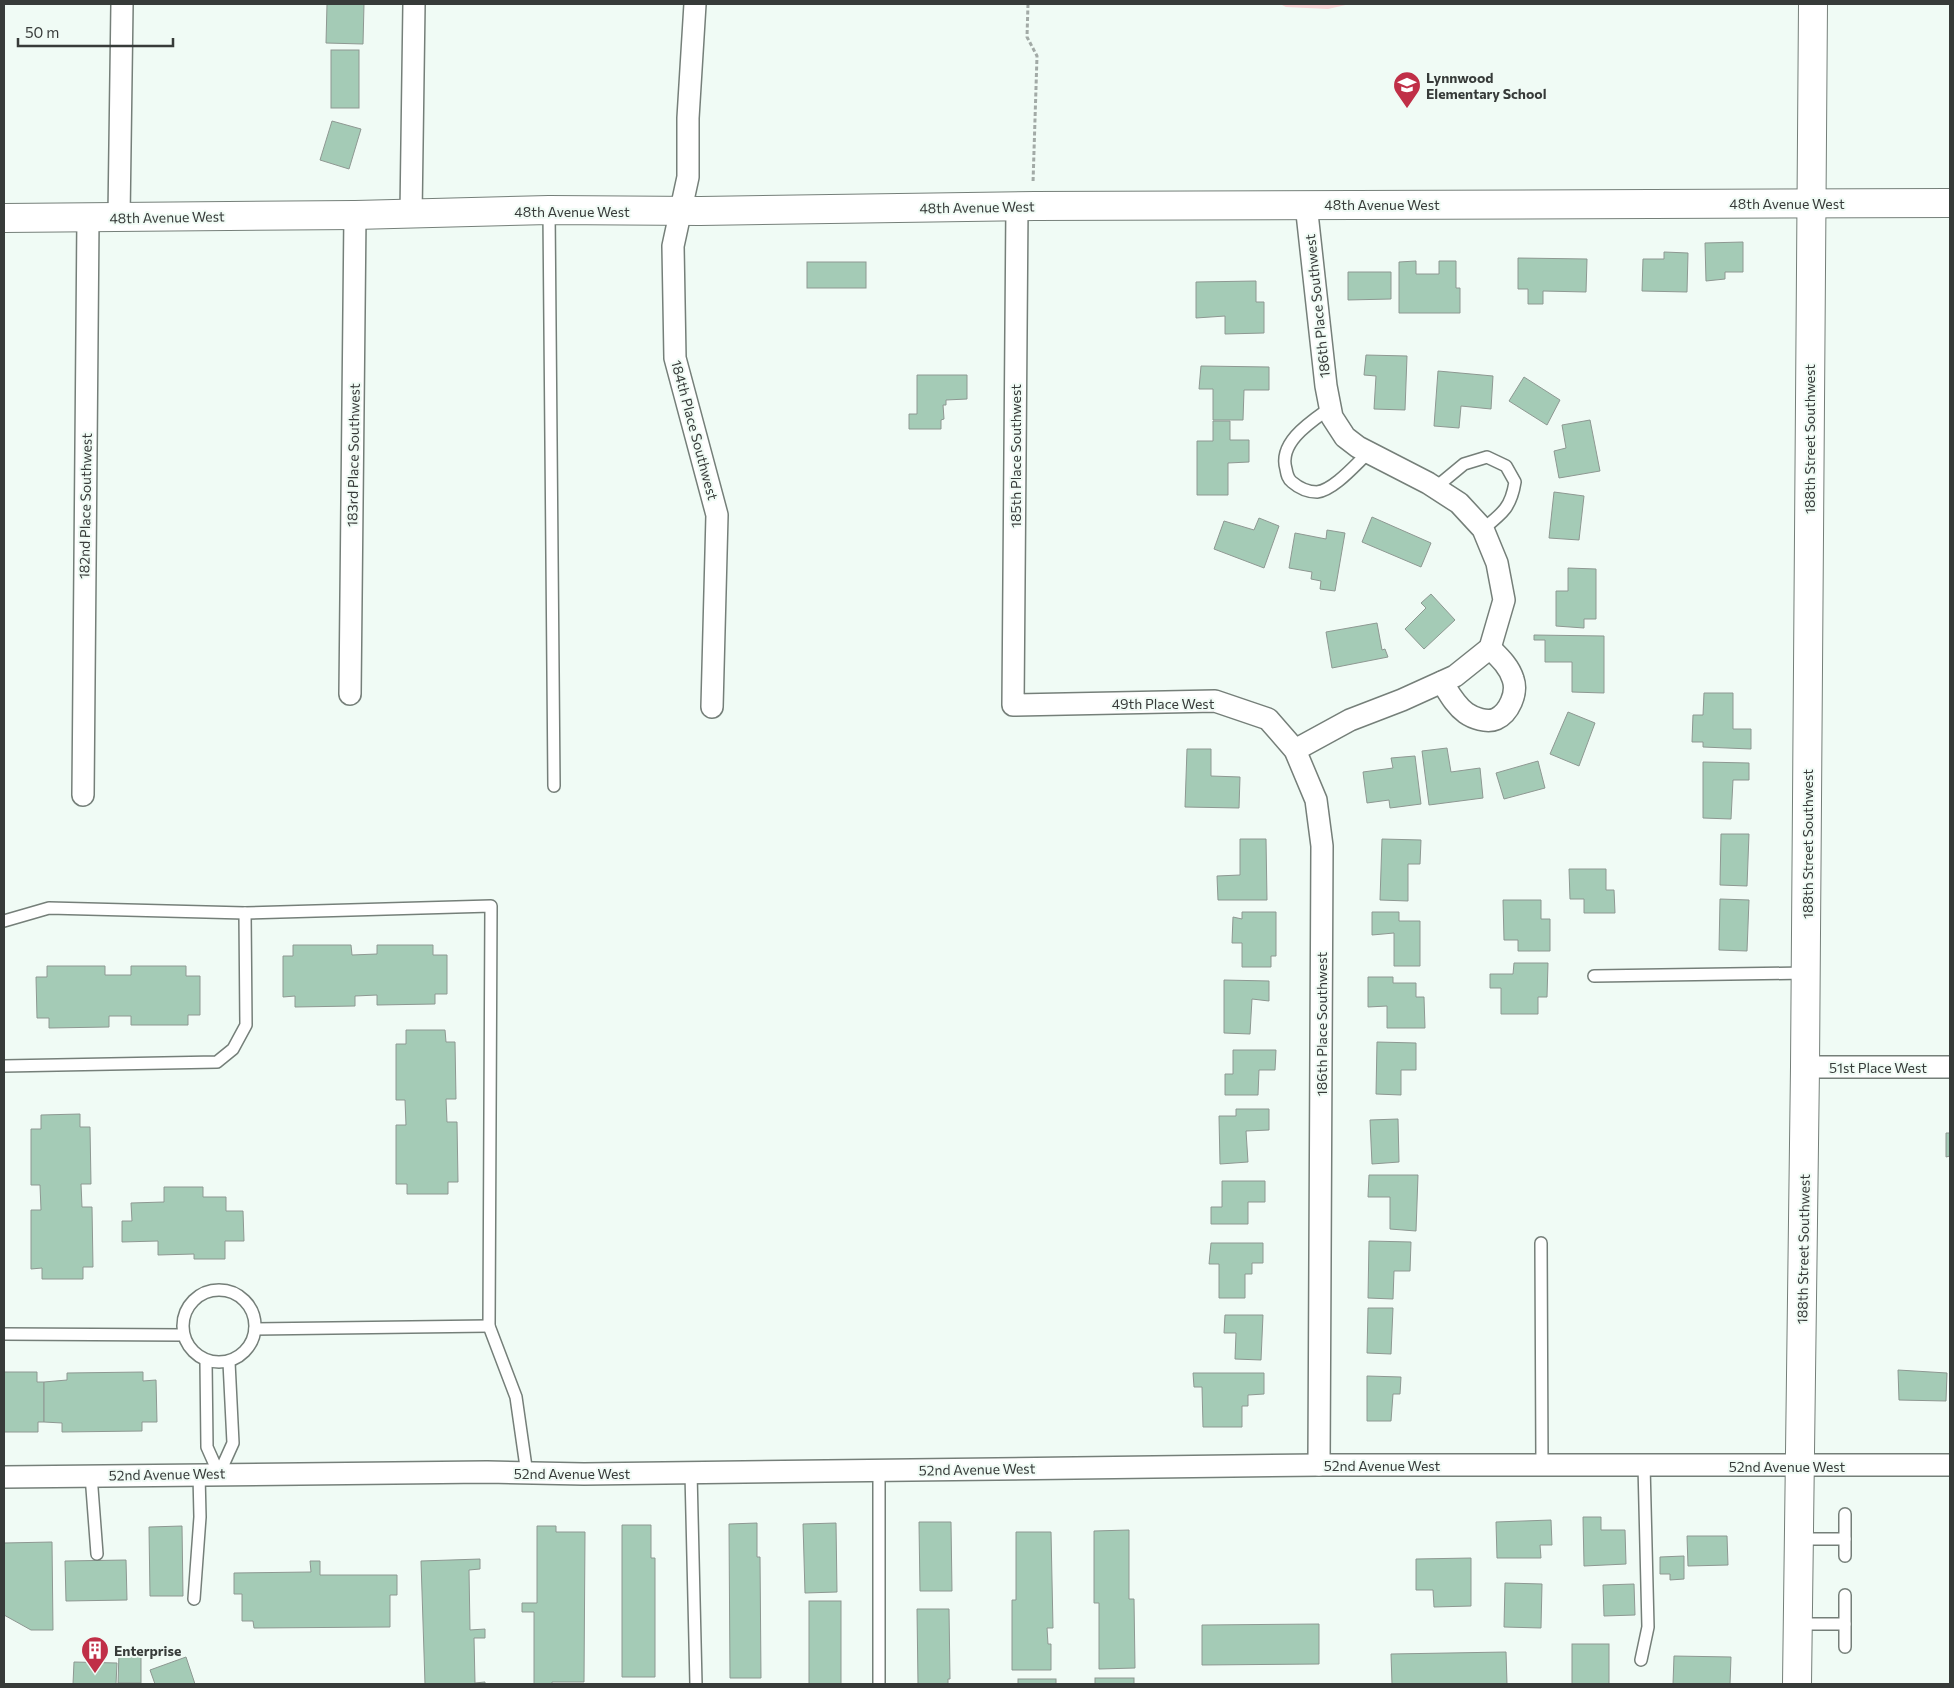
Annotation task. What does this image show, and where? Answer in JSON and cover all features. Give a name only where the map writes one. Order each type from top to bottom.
[{"type":"street","points":[[119,218],[122,4]]},
{"type":"street","points":[[411,214],[414,4]]},
{"type":"street","name":"184th Place Southwest","points":[[695,4],[688,118],[688,177],[672,246],[675,358],[717,515],[712,707]]},
{"type":"street","name":"188th Street Southwest","points":[[1797,1684],[1806,973],[1813,4]]},
{"type":"street","name":"48th Avenue West","points":[[4,218],[355,215],[549,210],[680,211],[1026,206],[1950,202]]},
{"type":"street","name":"186th Place Southwest","points":[[1306,204],[1326,386],[1332,417],[1345,437],[1368,453],[1435,488],[1459,503],[1483,529],[1497,563],[1504,600],[1490,648]]},
{"type":"street","name":"185th Place Southwest","points":[[1013,705],[1026,206]]},
{"type":"street","name":"183rd Place Southwest","points":[[350,694],[355,215]]},
{"type":"street","name":"182nd Place Southwest","points":[[83,795],[88,218]]},
{"type":"street","points":[[1295,750],[1350,720],[1456,676],[1490,648],[1505,663],[1514,680],[1514,696],[1506,711],[1495,720],[1481,719],[1467,714],[1456,704],[1442,682]]},
{"type":"street","name":"49th Place West","points":[[1013,705],[1215,701],[1268,719],[1295,750]]},
{"type":"street","name":"186th Place Southwest","points":[[1295,750],[1316,800],[1322,846],[1320,1465]]},
{"type":"street","name":"51st Place West","points":[[1805,1067],[1950,1067]]},
{"type":"street","name":"52nd Avenue West","points":[[4,1477],[487,1472],[527,1474],[691,1473],[1320,1465],[1950,1465]]},
{"type":"lane","points":[[549,210],[554,786]]},
{"type":"lane","points":[[1330,408],[1307,424],[1290,444],[1284,462],[1288,479],[1301,489],[1317,492],[1336,483],[1368,453]]},
{"type":"lane","points":[[1435,488],[1464,464],[1487,458],[1506,466],[1515,482],[1512,499],[1500,516],[1483,529]]},
{"type":"lane","points":[[4,921],[49,908],[245,913],[491,906],[489,1326],[516,1397],[527,1474]]},
{"type":"lane","points":[[4,1066],[217,1062],[233,1049],[246,1025],[245,913]]},
{"type":"lane","points":[[1594,976],[1806,973]]},
{"type":"lane","points":[[1540,1243],[1542,1464]]},
{"type":"lane","points":[[213,1290],[225,1290],[237,1294],[246,1302],[252,1312],[255,1329],[249,1348],[229,1362],[217,1363],[206,1361],[195,1355],[187,1346],[183,1335],[182,1323],[185,1311],[192,1301],[201,1294],[213,1290]]},
{"type":"lane","points":[[255,1329],[489,1326]]},
{"type":"lane","points":[[4,1334],[183,1335]]},
{"type":"lane","points":[[194,1599],[200,1516],[209,1474],[206,1361]]},
{"type":"lane","points":[[209,1474],[233,1442],[229,1362]]},
{"type":"lane","points":[[1641,1660],[1648,1627],[1644,1465]]},
{"type":"lane","points":[[879,1471],[879,1684]]},
{"type":"lane","points":[[691,1473],[696,1684]]},
{"type":"lane","points":[[91,1475],[97,1554]]},
{"type":"lane","points":[[1845,1514],[1845,1556]]},
{"type":"lane","points":[[1799,1539],[1845,1539]]},
{"type":"lane","points":[[1845,1595],[1845,1647]]},
{"type":"lane","points":[[1798,1624],[1845,1624]]},
{"type":"path","points":[[1026,206],[1033,184],[1038,56],[1027,37],[1028,4]]},
{"type":"shaded area","points":[[1280,4],[1350,4],[1328,9],[1286,7]]},
{"type":"building","points":[[327,4],[364,4],[363,44],[326,43]]},
{"type":"building","points":[[331,50],[359,50],[359,108],[331,108]]},
{"type":"building","points":[[332,121],[361,129],[349,169],[320,160]]},
{"type":"building","points":[[1743,242],[1743,272],[1725,272],[1725,279],[1706,281],[1705,243]]},
{"type":"building","points":[[1664,252],[1688,253],[1687,292],[1642,291],[1643,259],[1664,259]]},
{"type":"building","points":[[1518,258],[1587,259],[1586,292],[1543,291],[1543,304],[1528,304],[1528,289],[1518,289]]},
{"type":"building","points":[[1416,261],[1416,274],[1439,274],[1439,261],[1456,261],[1456,288],[1460,288],[1460,313],[1399,313],[1399,262]]},
{"type":"building","points":[[807,262],[866,262],[866,288],[807,288]]},
{"type":"building","points":[[1348,272],[1391,272],[1391,299],[1348,300]]},
{"type":"building","points":[[1256,281],[1256,302],[1264,302],[1264,333],[1225,334],[1225,316],[1196,318],[1196,282]]},
{"type":"building","points":[[1366,355],[1407,356],[1405,410],[1374,409],[1376,376],[1364,375]]},
{"type":"building","points":[[1201,366],[1269,367],[1269,390],[1244,390],[1243,420],[1213,420],[1213,389],[1199,389]]},
{"type":"building","points":[[1438,371],[1493,376],[1491,409],[1461,406],[1459,428],[1434,426]]},
{"type":"building","points":[[917,375],[967,375],[967,399],[946,400],[946,405],[943,405],[944,419],[941,420],[941,429],[909,429],[909,414],[917,414]]},
{"type":"building","points":[[1524,377],[1560,400],[1547,425],[1509,401]]},
{"type":"building","points":[[1590,420],[1600,471],[1559,478],[1554,451],[1566,448],[1562,425]]},
{"type":"building","points":[[1213,421],[1230,421],[1230,440],[1249,440],[1249,462],[1228,463],[1228,495],[1197,495],[1197,441],[1213,441]]},
{"type":"building","points":[[1554,492],[1584,496],[1579,540],[1549,538]]},
{"type":"building","points":[[1372,517],[1431,543],[1421,567],[1362,542]]},
{"type":"building","points":[[1259,518],[1279,526],[1264,568],[1214,549],[1224,521],[1254,530]]},
{"type":"building","points":[[1327,530],[1345,533],[1335,591],[1320,589],[1321,581],[1311,579],[1312,572],[1289,568],[1295,533],[1326,539]]},
{"type":"building","points":[[1568,568],[1596,569],[1596,619],[1584,619],[1584,628],[1556,626],[1556,591],[1568,591]]},
{"type":"building","points":[[1431,594],[1455,620],[1424,649],[1405,629],[1426,608],[1421,603]]},
{"type":"building","points":[[1377,623],[1382,650],[1385,649],[1388,657],[1332,668],[1326,632]]},
{"type":"building","points":[[1534,635],[1604,636],[1604,693],[1572,692],[1572,662],[1545,662],[1545,640],[1534,640]]},
{"type":"building","points":[[1704,693],[1733,693],[1733,729],[1751,729],[1751,749],[1703,747],[1703,742],[1692,742],[1693,715],[1703,715]]},
{"type":"building","points":[[1568,712],[1595,723],[1579,766],[1550,754]]},
{"type":"building","points":[[1447,748],[1451,772],[1480,768],[1483,798],[1429,805],[1422,751]]},
{"type":"building","points":[[1187,749],[1211,749],[1211,776],[1240,777],[1239,808],[1185,807]]},
{"type":"building","points":[[1415,756],[1421,804],[1390,808],[1389,800],[1367,803],[1363,772],[1393,768],[1391,758]]},
{"type":"building","points":[[1538,761],[1545,788],[1504,799],[1496,773]]},
{"type":"building","points":[[1703,762],[1749,763],[1749,780],[1733,780],[1731,819],[1703,818]]},
{"type":"building","points":[[1721,834],[1749,834],[1747,886],[1720,885]]},
{"type":"building","points":[[1240,839],[1266,839],[1267,900],[1218,900],[1217,876],[1240,875]]},
{"type":"building","points":[[1382,839],[1421,840],[1420,864],[1408,864],[1408,901],[1380,900]]},
{"type":"building","points":[[1569,869],[1606,869],[1606,890],[1614,890],[1615,913],[1584,913],[1584,899],[1570,899]]},
{"type":"building","points":[[1720,899],[1749,900],[1747,951],[1719,950]]},
{"type":"building","points":[[1503,900],[1541,900],[1541,919],[1550,919],[1550,951],[1518,951],[1518,940],[1504,940]]},
{"type":"building","points":[[1242,912],[1276,912],[1276,956],[1271,956],[1271,967],[1242,967],[1242,943],[1232,943],[1233,917],[1242,919]]},
{"type":"building","points":[[1372,912],[1399,912],[1399,921],[1420,921],[1420,966],[1394,966],[1394,933],[1372,935]]},
{"type":"building","points":[[293,945],[351,945],[352,955],[377,954],[377,945],[433,945],[433,955],[447,955],[447,994],[435,994],[435,1004],[377,1005],[377,995],[355,996],[355,1006],[295,1007],[295,996],[283,997],[283,956],[293,956]]},
{"type":"building","points":[[1514,963],[1548,963],[1547,997],[1538,997],[1538,1014],[1501,1014],[1501,988],[1490,988],[1490,974],[1513,974]]},
{"type":"building","points":[[47,966],[105,966],[105,975],[131,975],[131,966],[186,966],[186,976],[200,976],[200,1015],[188,1015],[188,1025],[131,1025],[131,1016],[109,1016],[109,1027],[49,1028],[49,1018],[37,1018],[36,977],[47,977]]},
{"type":"building","points":[[1368,977],[1393,977],[1393,983],[1416,983],[1416,997],[1424,997],[1425,1028],[1387,1028],[1387,1006],[1368,1007]]},
{"type":"building","points":[[1224,980],[1269,981],[1269,1001],[1252,999],[1250,1034],[1224,1033]]},
{"type":"building","points":[[406,1030],[445,1030],[446,1042],[455,1042],[456,1099],[446,1099],[447,1122],[457,1122],[458,1182],[448,1182],[448,1194],[407,1194],[407,1184],[396,1184],[396,1125],[406,1125],[405,1100],[396,1100],[396,1044],[406,1044]]},
{"type":"building","points":[[1377,1042],[1416,1043],[1416,1070],[1401,1070],[1401,1095],[1376,1094]]},
{"type":"building","points":[[1233,1050],[1276,1050],[1275,1070],[1259,1070],[1258,1095],[1225,1095],[1225,1074],[1233,1074]]},
{"type":"building","points":[[1236,1109],[1269,1109],[1269,1130],[1246,1131],[1248,1162],[1220,1164],[1219,1116],[1236,1116]]},
{"type":"building","points":[[80,1114],[80,1127],[90,1127],[91,1184],[81,1184],[82,1207],[92,1207],[93,1267],[83,1267],[83,1279],[42,1279],[42,1268],[31,1269],[31,1210],[41,1210],[40,1185],[31,1185],[31,1129],[41,1129],[41,1115]]},
{"type":"building","points":[[1398,1119],[1399,1162],[1372,1164],[1370,1120]]},
{"type":"building","points":[[1946,1133],[1950,1133],[1950,1156],[1946,1157]]},
{"type":"building","points":[[1369,1175],[1418,1175],[1416,1231],[1390,1229],[1390,1197],[1368,1197]]},
{"type":"building","points":[[1222,1181],[1265,1181],[1265,1202],[1248,1202],[1248,1224],[1211,1224],[1211,1207],[1222,1207]]},
{"type":"building","points":[[164,1187],[203,1187],[203,1197],[226,1197],[226,1211],[243,1211],[244,1241],[225,1241],[225,1259],[194,1259],[194,1254],[158,1255],[158,1241],[122,1242],[122,1221],[132,1221],[131,1203],[164,1202]]},
{"type":"building","points":[[1369,1241],[1411,1242],[1410,1271],[1394,1271],[1393,1299],[1368,1298]]},
{"type":"building","points":[[1211,1243],[1263,1243],[1263,1263],[1252,1263],[1252,1274],[1245,1274],[1245,1298],[1219,1298],[1219,1264],[1209,1264]]},
{"type":"building","points":[[1368,1308],[1393,1308],[1391,1354],[1367,1353]]},
{"type":"building","points":[[1225,1315],[1263,1315],[1261,1360],[1235,1359],[1236,1333],[1224,1333]]},
{"type":"building","points":[[1898,1370],[1947,1373],[1946,1401],[1899,1400]]},
{"type":"building","points":[[4,1372],[37,1372],[37,1382],[44,1382],[44,1422],[38,1422],[38,1432],[4,1432]]},
{"type":"building","points":[[143,1372],[143,1381],[156,1380],[157,1422],[142,1422],[142,1431],[62,1432],[62,1423],[44,1422],[44,1382],[67,1380],[67,1373]]},
{"type":"building","points":[[1193,1373],[1264,1373],[1264,1394],[1248,1395],[1248,1406],[1242,1406],[1242,1427],[1203,1427],[1202,1387],[1194,1387]]},
{"type":"building","points":[[1367,1376],[1401,1377],[1400,1394],[1393,1394],[1391,1421],[1367,1421]]},
{"type":"building","points":[[1583,1517],[1601,1517],[1601,1530],[1625,1530],[1626,1564],[1584,1566]]},
{"type":"building","points":[[1551,1520],[1552,1545],[1540,1545],[1541,1558],[1497,1558],[1496,1522]]},
{"type":"building","points":[[919,1522],[951,1522],[952,1591],[920,1591]]},
{"type":"building","points":[[757,1523],[757,1557],[760,1557],[761,1678],[730,1678],[729,1524]]},
{"type":"building","points":[[836,1523],[837,1592],[805,1593],[803,1524]]},
{"type":"building","points":[[622,1525],[651,1525],[651,1558],[655,1558],[655,1677],[622,1677]]},
{"type":"building","points":[[182,1526],[183,1596],[150,1596],[149,1527]]},
{"type":"building","points":[[537,1526],[556,1526],[556,1532],[585,1532],[584,1682],[534,1684],[534,1612],[522,1612],[522,1603],[537,1603]]},
{"type":"building","points":[[1129,1530],[1129,1599],[1134,1599],[1135,1668],[1099,1669],[1099,1603],[1094,1603],[1094,1531]]},
{"type":"building","points":[[1016,1532],[1051,1532],[1053,1628],[1047,1628],[1048,1644],[1051,1644],[1051,1670],[1012,1670],[1012,1600],[1016,1600]]},
{"type":"building","points":[[1687,1536],[1727,1536],[1728,1565],[1688,1566]]},
{"type":"building","points":[[52,1542],[53,1630],[31,1630],[4,1615],[4,1543]]},
{"type":"building","points":[[1684,1556],[1684,1579],[1670,1580],[1670,1574],[1660,1574],[1660,1557]]},
{"type":"building","points":[[1471,1558],[1471,1606],[1434,1607],[1433,1590],[1416,1590],[1416,1559]]},
{"type":"building","points":[[480,1559],[480,1569],[469,1570],[470,1630],[485,1629],[485,1638],[474,1638],[475,1683],[485,1682],[485,1684],[425,1684],[421,1561]]},
{"type":"building","points":[[126,1560],[127,1600],[66,1601],[65,1561]]},
{"type":"building","points":[[310,1561],[320,1561],[320,1575],[397,1575],[397,1595],[390,1595],[390,1627],[254,1628],[253,1621],[242,1621],[242,1594],[234,1594],[234,1573],[311,1572]]},
{"type":"building","points":[[1505,1583],[1542,1584],[1541,1628],[1504,1627]]},
{"type":"building","points":[[1634,1584],[1635,1615],[1604,1616],[1603,1585]]},
{"type":"building","points":[[809,1601],[841,1601],[841,1684],[809,1684]]},
{"type":"building","points":[[917,1609],[949,1609],[950,1679],[948,1679],[948,1684],[918,1684]]},
{"type":"building","points":[[1319,1624],[1319,1664],[1202,1665],[1202,1625]]},
{"type":"building","points":[[1572,1644],[1609,1644],[1609,1684],[1572,1684]]},
{"type":"building","points":[[1506,1652],[1507,1684],[1392,1684],[1391,1654]]},
{"type":"building","points":[[119,1653],[141,1654],[141,1683],[118,1683]]},
{"type":"building","points":[[1674,1656],[1731,1657],[1730,1684],[1673,1684]]},
{"type":"building","points":[[186,1657],[195,1684],[155,1684],[150,1670]]},
{"type":"building","name":"Enterprise","points":[[74,1662],[117,1663],[116,1684],[73,1684]]},
{"type":"building","points":[[1095,1678],[1134,1678],[1134,1684],[1095,1684]]},
{"type":"building","points":[[1018,1679],[1056,1679],[1056,1684],[1018,1684]]},
{"type":"place","name":"Lynnwood Elementary School","points":[[1407,109]]},
{"type":"place","name":"Enterprise","points":[[95,1674]]}]
